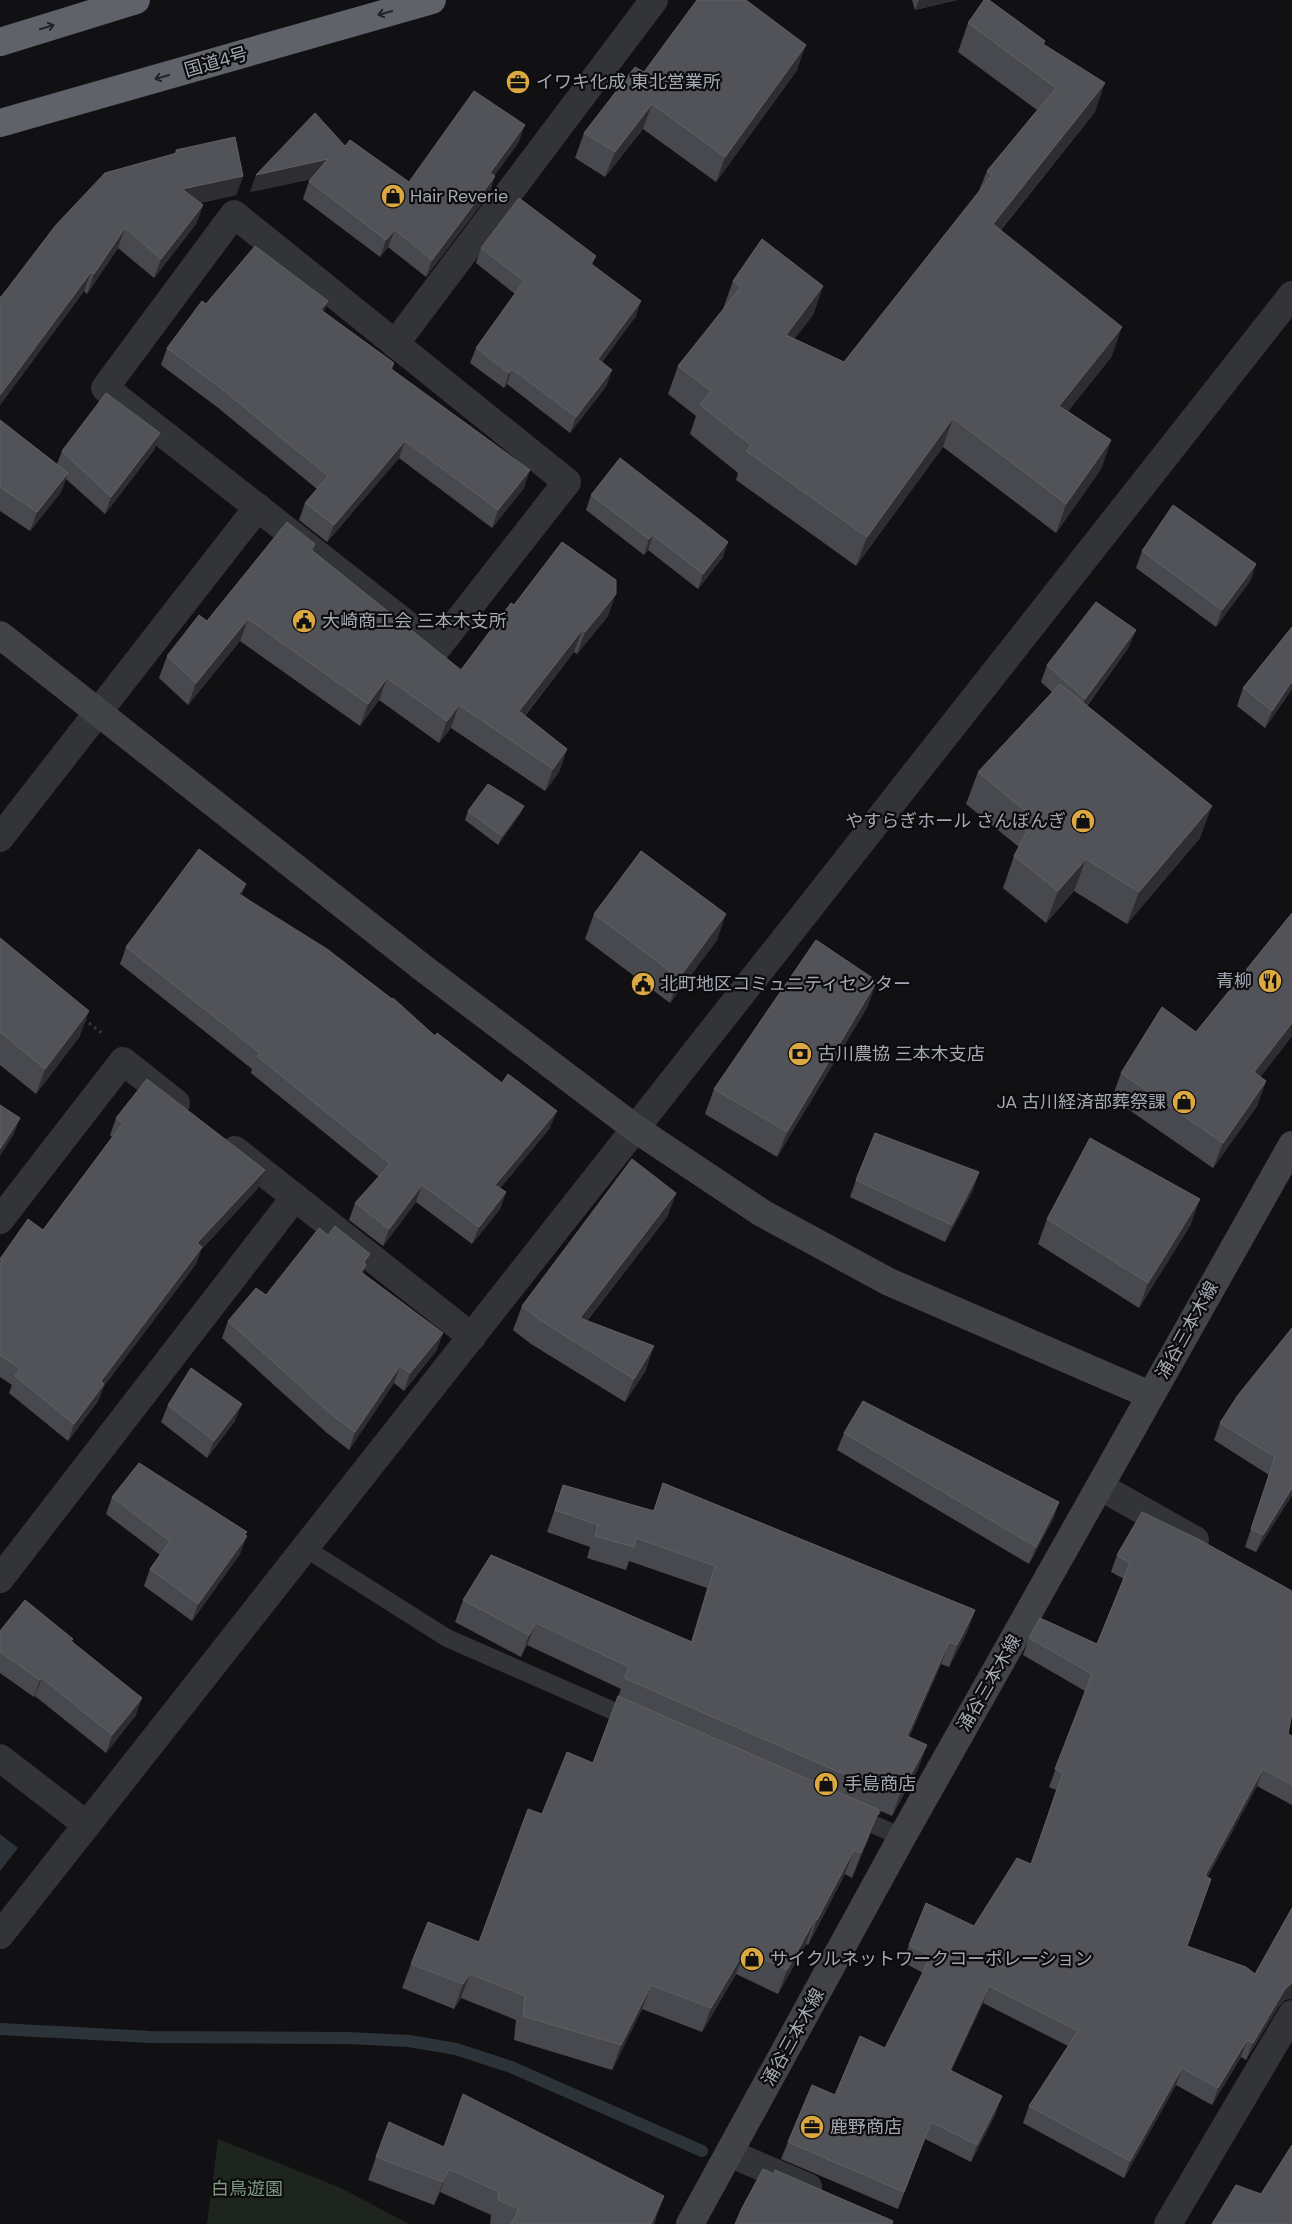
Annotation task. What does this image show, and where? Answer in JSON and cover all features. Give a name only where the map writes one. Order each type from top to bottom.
[{"type":"highway","points":[[0,42],[136,0]]},
{"type":"highway","name":"国道4号","points":[[0,123],[432,0]]},
{"type":"street","points":[[395,344],[654,0]]},
{"type":"street","points":[[234,214],[395,344],[567,482],[437,648],[106,388],[234,214]]},
{"type":"street","points":[[0,1935],[1292,295]]},
{"type":"street","points":[[0,838],[258,507]]},
{"type":"street","points":[[0,635],[416,962],[636,1129],[762,1213],[889,1282],[1150,1395]]},
{"type":"street","points":[[0,1220],[123,1062],[194,1117]]},
{"type":"street","points":[[217,1135],[472,1336]]},
{"type":"street","name":"涌谷三本木線","points":[[690,2224],[902,1837],[1101,1487],[1150,1395],[1292,1144]]},
{"type":"street","points":[[0,1579],[295,1197]]},
{"type":"street","points":[[1101,1487],[1214,1550]]},
{"type":"street","points":[[0,1758],[86,1825]]},
{"type":"street","points":[[1168,2224],[1292,2014]]},
{"type":"street","points":[[730,2153],[829,2196]]},
{"type":"lane","points":[[305,1548],[447,1638],[648,1726]]},
{"type":"lane","points":[[839,1809],[902,1837]]},
{"type":"path","points":[[82,1018],[111,1040],[123,1062]]},
{"type":"green space","name":"白鳥遊園","points":[[218,2139],[341,2188],[409,2224],[207,2224]]},
{"type":"shaded area","points":[[0,1834],[18,1848],[0,1871]]},
{"type":"building","points":[[697,0],[746,0],[806,45],[725,157],[652,104],[615,152],[584,133],[635,67],[644,72]]},
{"type":"building","points":[[984,0],[989,0],[1045,41],[1043,44],[1105,83],[993,224],[1122,327],[1059,406],[1111,440],[1066,504],[953,418],[867,537],[746,451],[751,445],[700,405],[711,391],[678,366],[741,287],[733,281],[762,239],[823,286],[786,335],[844,362],[992,175],[987,171],[1056,88],[968,23]]},
{"type":"building","points":[[474,91],[525,125],[490,173],[495,176],[432,260],[395,230],[386,240],[309,181],[328,159],[256,175],[315,113],[345,146],[350,140],[409,182]]},
{"type":"building","points":[[235,137],[243,176],[182,189],[203,205],[161,259],[125,228],[94,274],[91,272],[0,395],[0,297],[56,225],[105,173],[177,153],[176,150]]},
{"type":"building","points":[[519,198],[596,256],[590,263],[641,301],[598,359],[612,370],[576,417],[512,369],[509,373],[476,348],[524,281],[481,248]]},
{"type":"building","points":[[255,246],[328,301],[321,310],[394,363],[390,368],[530,470],[498,510],[405,441],[334,525],[305,503],[328,476],[223,390],[167,348],[202,301],[206,304]]},
{"type":"building","points":[[106,393],[160,433],[111,497],[62,451]]},
{"type":"building","points":[[0,420],[68,473],[37,512],[0,487]]},
{"type":"building","points":[[620,458],[728,542],[703,574],[653,535],[649,539],[591,495]]},
{"type":"building","points":[[1173,505],[1256,564],[1222,610],[1142,551]]},
{"type":"building","points":[[287,522],[315,544],[310,549],[461,670],[511,603],[514,605],[562,542],[616,580],[616,594],[585,632],[582,630],[519,711],[567,749],[553,769],[459,705],[447,721],[387,678],[368,704],[248,619],[196,683],[167,656],[199,615],[207,621]]},
{"type":"building","points":[[1096,602],[1136,630],[1085,699],[1047,665]]},
{"type":"building","points":[[1292,627],[1292,681],[1272,711],[1243,688]]},
{"type":"building","name":"やすらぎホール さんぼんぎ","points":[[1060,684],[1212,806],[1139,892],[1086,859],[1058,891],[1014,856],[1034,818],[978,772]]},
{"type":"building","points":[[488,784],[524,806],[502,836],[468,811]]},
{"type":"building","points":[[199,849],[246,884],[239,894],[327,949],[393,998],[435,1036],[437,1033],[502,1083],[508,1074],[557,1111],[495,1185],[506,1192],[479,1227],[422,1185],[389,1229],[355,1203],[390,1164],[257,1056],[260,1053],[126,947]]},
{"type":"building","points":[[641,851],[726,914],[679,978],[594,914]]},
{"type":"building","points":[[1292,913],[1292,1023],[1254,1072],[1266,1081],[1223,1143],[1121,1073],[1162,1007],[1196,1032]]},
{"type":"building","points":[[0,938],[89,1011],[45,1069],[0,1032]]},
{"type":"building","points":[[816,940],[877,981],[787,1132],[714,1089]]},
{"type":"building","points":[[147,1079],[265,1170],[197,1243],[202,1247],[101,1381],[104,1384],[74,1424],[15,1376],[20,1369],[0,1355],[0,1264],[3,1261],[0,1259],[28,1219],[43,1230],[123,1123],[116,1118]]},
{"type":"building","points":[[0,1105],[20,1118],[0,1149]]},
{"type":"building","points":[[875,1133],[979,1172],[952,1225],[856,1180]]},
{"type":"building","points":[[1090,1138],[1200,1199],[1148,1283],[1047,1219]]},
{"type":"building","points":[[632,1159],[676,1193],[580,1318],[654,1346],[634,1379],[540,1320],[522,1306]]},
{"type":"building","points":[[335,1226],[370,1254],[364,1262],[366,1265],[361,1272],[443,1333],[410,1373],[400,1366],[355,1432],[333,1416],[228,1321],[256,1288],[266,1295],[319,1228],[328,1235]]},
{"type":"building","points":[[1292,1328],[1292,1488],[1263,1535],[1251,1529],[1275,1457],[1220,1423],[1238,1395]]},
{"type":"building","points":[[191,1368],[242,1404],[214,1441],[168,1405]]},
{"type":"building","points":[[863,1401],[1059,1502],[1036,1547],[844,1433]]},
{"type":"building","points":[[139,1463],[247,1532],[244,1535],[247,1536],[198,1604],[150,1569],[170,1541],[112,1497]]},
{"type":"building","points":[[663,1483],[975,1610],[957,1645],[949,1642],[907,1736],[927,1745],[900,1794],[889,1789],[887,1793],[624,1678],[629,1667],[536,1623],[529,1635],[463,1600],[491,1555],[692,1642],[715,1566],[636,1538],[634,1547],[595,1536],[598,1525],[555,1510],[563,1485],[654,1511]]},
{"type":"building","points":[[1142,1512],[1198,1539],[1292,1591],[1292,1713],[1288,1734],[1292,1736],[1292,1785],[1263,1769],[1205,1876],[1211,1879],[1187,1946],[1246,1967],[1255,1974],[1292,1908],[1292,1983],[1285,1989],[1253,2043],[1247,2040],[1218,2088],[1182,2068],[1130,2161],[1029,2106],[1078,2031],[989,1986],[950,2070],[1002,2096],[977,2145],[931,2122],[904,2192],[788,2142],[812,2085],[835,2095],[860,2036],[885,2048],[931,1956],[909,1945],[926,1903],[974,1926],[1017,1858],[1031,1864],[1063,1773],[1055,1769],[1092,1674],[1029,1638],[1040,1618],[1097,1644],[1130,1563],[1117,1555]]},
{"type":"building","points":[[25,1600],[73,1639],[71,1641],[142,1698],[112,1735],[42,1678],[40,1680],[0,1652],[0,1631]]},
{"type":"building","points":[[618,1696],[879,1810],[861,1853],[854,1850],[817,1920],[815,1919],[787,1970],[745,1950],[711,2008],[651,1985],[621,2045],[523,2016],[525,1996],[470,1974],[463,1984],[411,1964],[428,1922],[479,1942],[528,1809],[542,1814],[567,1752],[593,1763]]},
{"type":"building","points":[[463,2094],[664,2196],[651,2224],[511,2224],[519,2209],[498,2200],[499,2192],[449,2169],[443,2182],[376,2157],[389,2122],[444,2147]]},
{"type":"building","points":[[1292,2145],[1292,2224],[1212,2224],[1236,2185],[1261,2194]]},
{"type":"building","points":[[763,2169],[774,2174],[775,2170],[893,2221],[892,2224],[735,2224]]},
{"type":"waterway","points":[[0,2029],[150,2037],[347,2038],[409,2041],[456,2049],[511,2067],[702,2151]]},
{"type":"place","name":"イワキ化成 東北営業所","points":[[518,82]]},
{"type":"place","name":"Hair Reverie","points":[[393,196]]},
{"type":"place","name":"大崎商工会 三本木支所","points":[[304,621]]},
{"type":"place","name":"やすらぎホール さんぼんぎ","points":[[1083,821]]},
{"type":"place","name":"青柳","points":[[1270,981]]},
{"type":"place","name":"北町地区コミュニティセンター","points":[[643,984]]},
{"type":"place","name":"古川農協 三本木支店","points":[[800,1054]]},
{"type":"place","name":"JA 古川経済部葬祭課","points":[[1184,1102]]},
{"type":"place","name":"手島商店","points":[[826,1784]]},
{"type":"place","name":"サイクルネットワークコーポレーション","points":[[752,1959]]},
{"type":"place","name":"鹿野商店","points":[[812,2127]]}]
